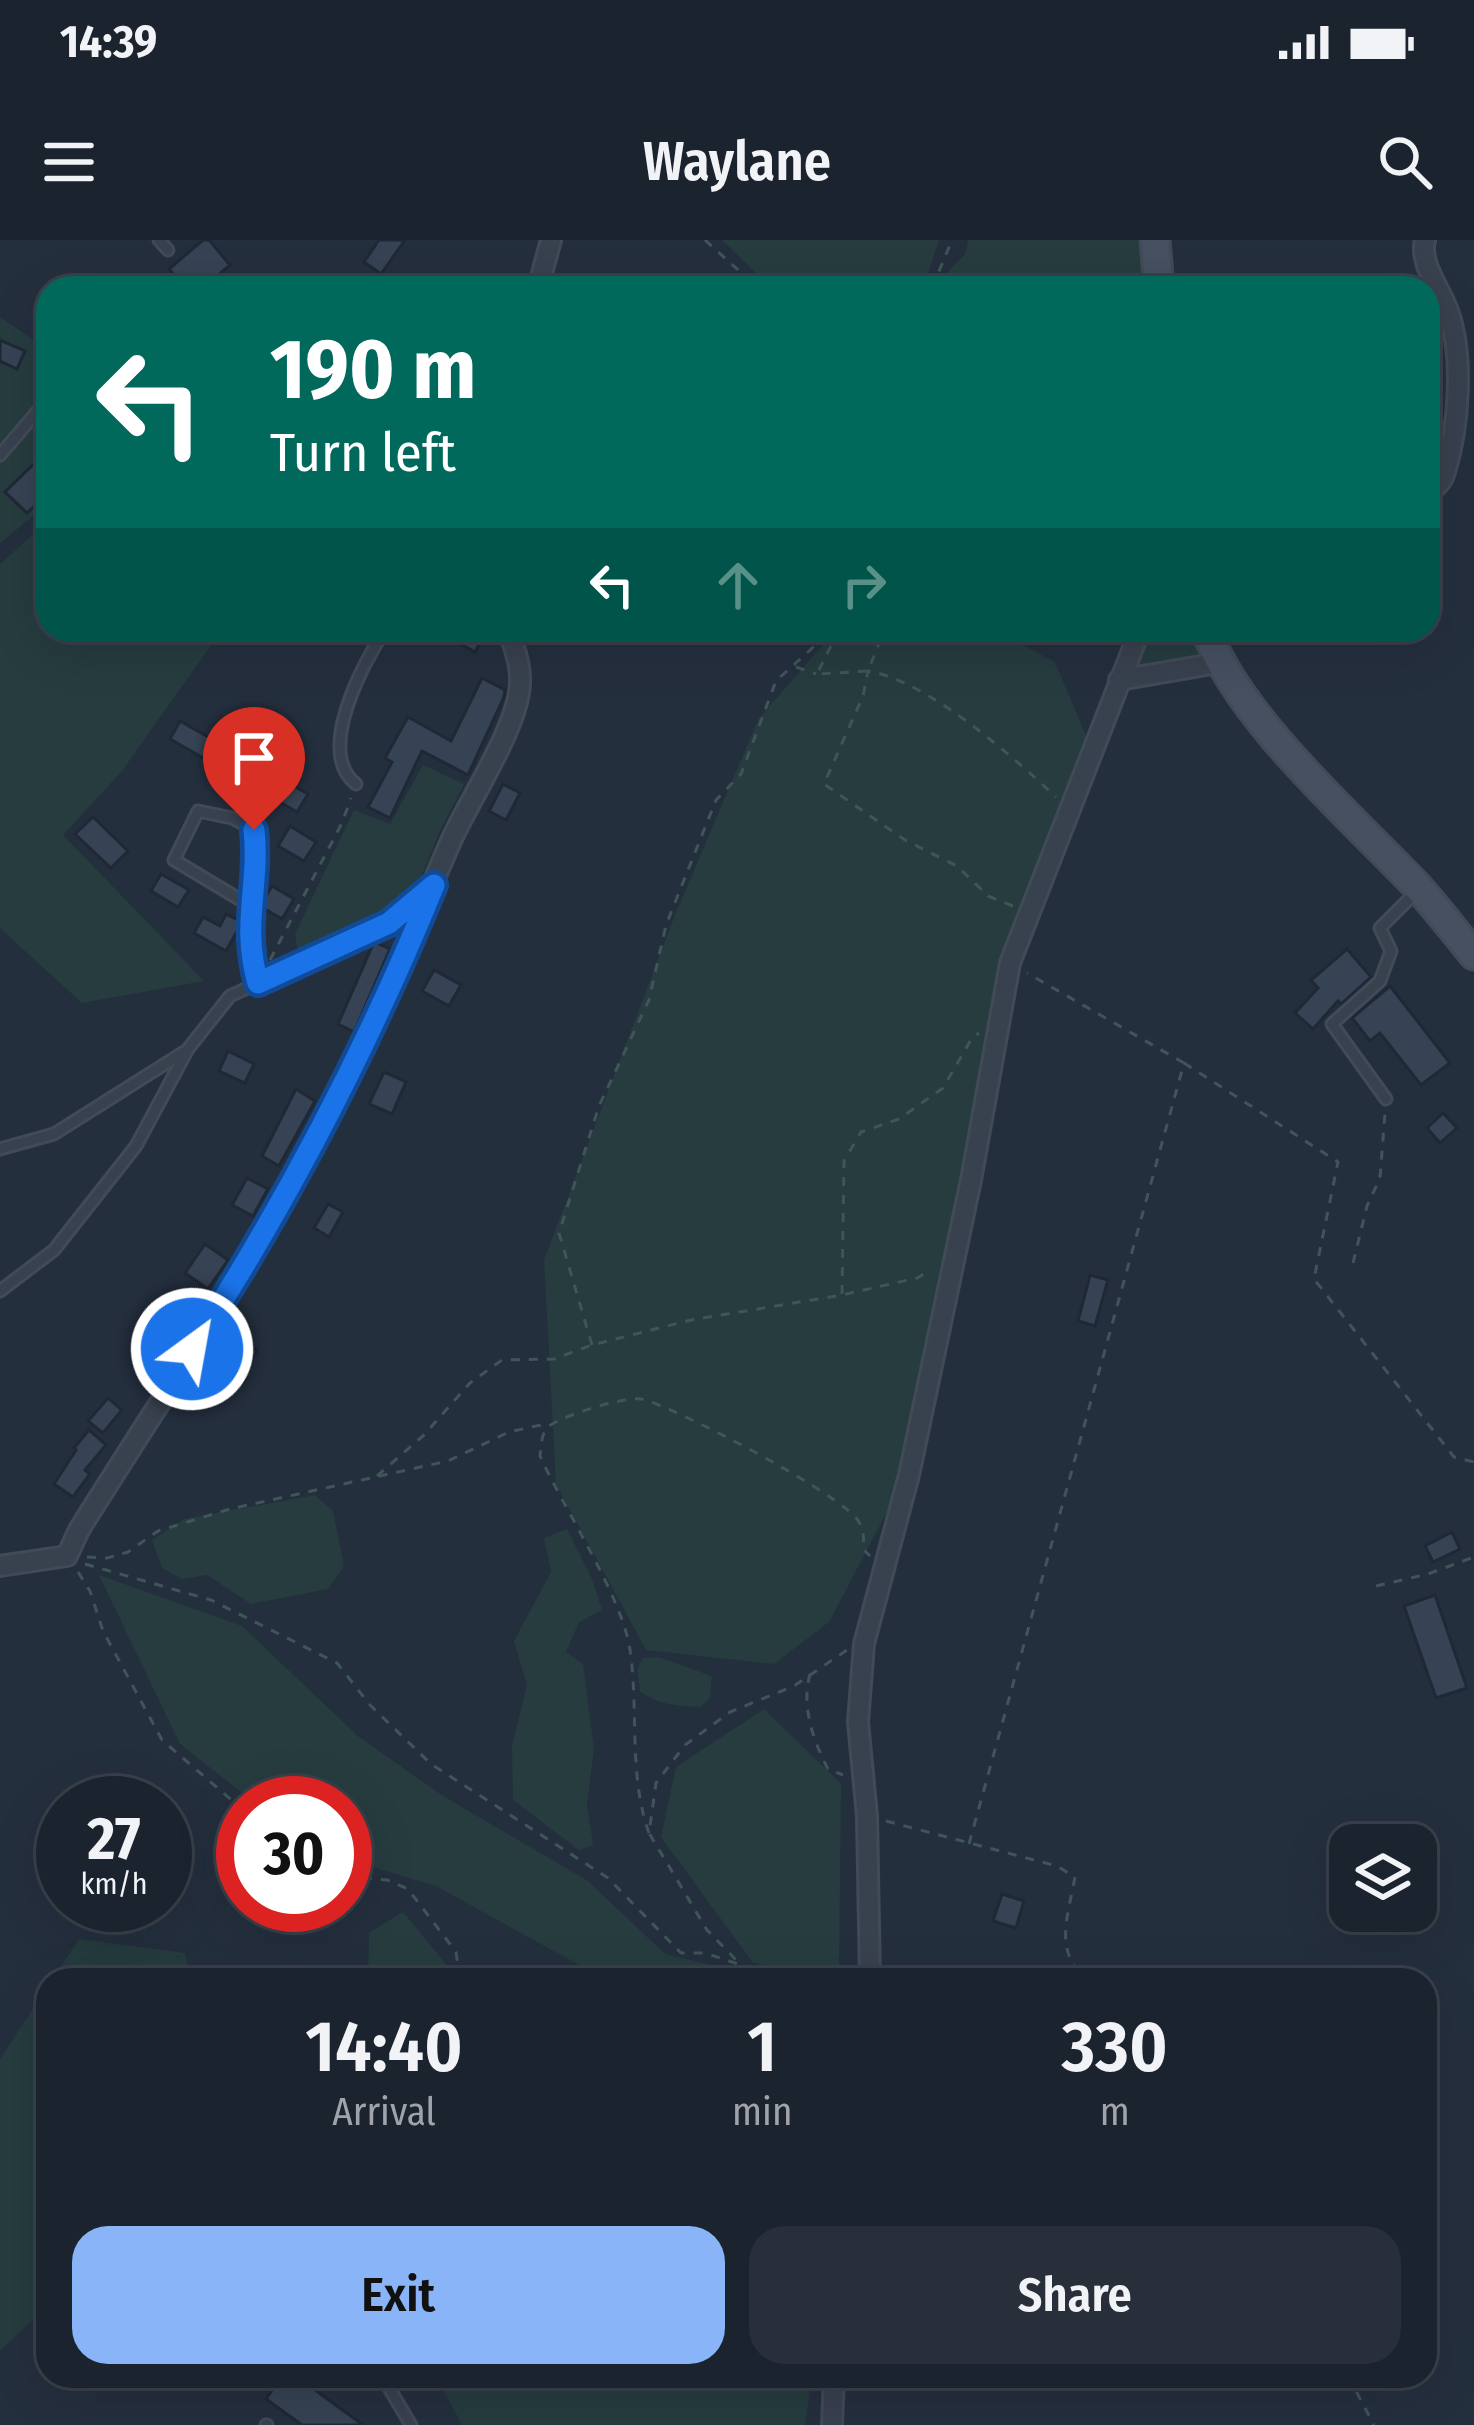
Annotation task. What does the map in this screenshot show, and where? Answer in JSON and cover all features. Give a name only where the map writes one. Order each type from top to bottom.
[{"type":"main road","points":[[1155,240],[1158,276]]},
{"type":"main road","points":[[1210,642],[1218,663],[1300,766],[1419,889],[1474,955]]},
{"type":"street","points":[[541,276],[551,240]]},
{"type":"street","points":[[1425,240],[1431,276]]},
{"type":"street","points":[[1440,294],[1450,314],[1459,388],[1440,481]]},
{"type":"street","points":[[0,1566],[67,1556],[314,1144],[374,1024],[451,842],[505,732],[520,688],[513,642]]},
{"type":"street","points":[[870,1968],[867,1816],[858,1721],[864,1644],[909,1475],[1010,963],[1134,642]]},
{"type":"street","points":[[1119,680],[1218,663]]},
{"type":"street","points":[[832,2425],[834,2388]]},
{"type":"lane","points":[[159,240],[168,250]]},
{"type":"lane","points":[[0,454],[36,413]]},
{"type":"lane","points":[[356,784],[345,776],[340,751],[343,717],[378,642]]},
{"type":"lane","points":[[249,905],[174,860],[198,812],[232,818],[254,830],[250,955],[258,983]]},
{"type":"lane","points":[[0,1291],[54,1250],[136,1146],[188,1049],[230,996],[389,923],[434,885]]},
{"type":"lane","points":[[1386,1099],[1332,1024],[1380,981],[1391,951],[1380,928],[1419,889]]},
{"type":"lane","points":[[0,1149],[55,1134],[188,1049]]},
{"type":"lane","points":[[389,2388],[411,2425]]},
{"type":"path","points":[[705,240],[748,276]]},
{"type":"path","points":[[937,276],[952,240]]},
{"type":"path","points":[[592,1346],[559,1233],[599,1106],[649,1000],[666,925],[716,800],[742,774],[776,681],[822,642]]},
{"type":"path","points":[[817,674],[831,642]]},
{"type":"path","points":[[880,642],[863,696],[824,784],[905,840],[957,866],[988,896],[1028,912]]},
{"type":"path","points":[[793,666],[817,674],[868,671],[893,675],[1006,750],[1069,812]]},
{"type":"path","points":[[258,983],[342,824],[356,784]]},
{"type":"path","points":[[1010,963],[1184,1064],[1338,1162],[1314,1279],[1454,1457],[1474,1462]]},
{"type":"path","points":[[842,1295],[844,1161],[862,1132],[899,1119],[943,1088],[972,1038],[1000,1018]]},
{"type":"path","points":[[969,1844],[1184,1064]]},
{"type":"path","points":[[1353,1263],[1366,1206],[1380,1178],[1386,1099]]},
{"type":"path","points":[[377,1476],[424,1436],[470,1383],[502,1360],[554,1359],[691,1320],[842,1295],[917,1277],[955,1259]]},
{"type":"path","points":[[67,1556],[106,1558],[128,1552],[158,1531],[212,1514],[448,1461],[509,1432],[639,1398],[693,1420],[821,1490],[858,1518],[863,1549],[885,1565]]},
{"type":"path","points":[[549,1424],[540,1456],[607,1588],[630,1650],[634,1770],[649,1833],[707,1930],[741,1965]]},
{"type":"path","points":[[67,1556],[90,1591],[103,1631],[162,1740],[216,1787]]},
{"type":"path","points":[[67,1556],[212,1600],[337,1663],[370,1705],[431,1763],[608,1878],[681,1953],[705,1953],[746,1968]]},
{"type":"path","points":[[1376,1586],[1474,1557]]},
{"type":"path","points":[[649,1833],[656,1783],[685,1745],[730,1712],[794,1686],[842,1652],[864,1644]]},
{"type":"path","points":[[811,1672],[806,1688],[818,1750],[828,1769],[863,1777]]},
{"type":"path","points":[[867,1816],[1057,1866],[1075,1877],[1063,1946],[1073,1968]]},
{"type":"path","points":[[372,1879],[408,1889],[456,1952],[458,1968]]},
{"type":"path","points":[[1354,2388],[1374,2425]]},
{"type":"green space","points":[[722,240],[939,240],[927,276],[759,276]]},
{"type":"green space","points":[[968,240],[1139,240],[1143,276],[944,276],[966,253]]},
{"type":"green space","points":[[0,317],[36,342],[36,514],[0,543]]},
{"type":"green space","points":[[36,532],[36,642],[213,642],[122,771],[63,835],[204,981],[82,1003],[0,928],[0,564]]},
{"type":"green space","points":[[826,642],[1017,642],[1055,662],[1089,743],[1012,927],[898,1491],[829,1622],[774,1664],[646,1650],[556,1484],[544,1260],[675,915],[759,718]]},
{"type":"green space","points":[[1145,642],[1193,642],[1199,658],[1134,670]]},
{"type":"green space","points":[[423,765],[464,784],[419,882],[372,920],[298,953],[295,934],[354,810],[390,824]]},
{"type":"green space","points":[[315,1495],[333,1511],[344,1566],[328,1589],[251,1604],[207,1575],[182,1579],[162,1568],[152,1540],[184,1519]]},
{"type":"green space","points":[[567,1529],[602,1610],[579,1622],[566,1652],[583,1664],[594,1749],[587,1805],[593,1845],[579,1850],[513,1800],[512,1746],[527,1685],[514,1641],[551,1572],[544,1538]]},
{"type":"green space","points":[[99,1575],[242,1626],[359,1737],[443,1796],[588,1881],[665,1954],[724,1968],[584,1968],[436,1886],[372,1867],[372,1776],[221,1776],[180,1744]]},
{"type":"green space","points":[[658,1657],[712,1676],[710,1698],[700,1707],[684,1706],[661,1702],[640,1691],[637,1669],[643,1658]]},
{"type":"green space","points":[[764,1709],[841,1784],[839,1968],[753,1963],[661,1837],[676,1767]]},
{"type":"green space","points":[[403,1912],[449,1968],[368,1968],[369,1933]]},
{"type":"green space","points":[[79,1939],[185,1953],[188,1968],[60,1968]]},
{"type":"green space","points":[[36,2004],[36,2316],[0,2351],[0,2059]]},
{"type":"green space","points":[[442,2388],[810,2388],[805,2425],[462,2425]]},
{"type":"building","points":[[203,240],[209,240],[230,265],[217,276],[175,276],[169,269]]},
{"type":"building","points":[[379,240],[405,240],[381,274],[364,262]]},
{"type":"building","points":[[0,340],[25,351],[17,369],[0,361]]},
{"type":"building","points":[[36,462],[36,504],[27,513],[5,492]]},
{"type":"building","points":[[457,642],[480,642],[475,652]]},
{"type":"building","points":[[482,678],[505,690],[504,697],[468,775],[422,751],[390,818],[368,807],[392,762],[385,758],[408,717],[451,741]]},
{"type":"building","points":[[180,721],[259,766],[278,729],[296,738],[276,776],[308,794],[297,812],[170,739]]},
{"type":"building","points":[[503,784],[520,793],[506,820],[489,811]]},
{"type":"building","points":[[93,817],[128,851],[111,868],[75,834]]},
{"type":"building","points":[[290,826],[316,842],[304,861],[278,846]]},
{"type":"building","points":[[161,874],[189,890],[178,907],[151,891]]},
{"type":"building","points":[[272,886],[294,899],[282,919],[260,906]]},
{"type":"building","points":[[226,914],[240,921],[240,926],[226,951],[194,933],[203,917],[220,926]]},
{"type":"building","points":[[374,942],[390,949],[354,1032],[338,1024]]},
{"type":"building","points":[[1347,949],[1371,977],[1341,1004],[1338,1001],[1313,1029],[1295,1013],[1318,988],[1311,980]]},
{"type":"building","points":[[434,970],[461,985],[449,1006],[422,991]]},
{"type":"building","points":[[1390,986],[1450,1063],[1421,1085],[1380,1033],[1370,1041],[1352,1018]]},
{"type":"building","points":[[228,1051],[254,1064],[245,1083],[219,1071]]},
{"type":"building","points":[[384,1072],[406,1082],[392,1114],[369,1104]]},
{"type":"building","points":[[296,1089],[315,1101],[279,1166],[262,1156]]},
{"type":"building","points":[[1443,1113],[1457,1128],[1440,1143],[1427,1128]]},
{"type":"building","points":[[247,1178],[268,1189],[253,1216],[232,1205]]},
{"type":"building","points":[[328,1204],[343,1212],[329,1237],[314,1228]]},
{"type":"building","points":[[205,1244],[228,1260],[208,1289],[185,1273]]},
{"type":"building","points":[[1090,1275],[1108,1280],[1095,1326],[1078,1321]]},
{"type":"building","points":[[175,1297],[195,1314],[154,1366],[137,1351],[167,1317],[162,1313]]},
{"type":"building","points":[[237,1336],[257,1351],[241,1372],[221,1357]]},
{"type":"building","points":[[108,1398],[122,1410],[103,1433],[88,1421]]},
{"type":"building","points":[[89,1430],[106,1445],[85,1470],[90,1474],[73,1497],[54,1484]]},
{"type":"building","points":[[1452,1532],[1460,1549],[1433,1562],[1425,1546]]},
{"type":"building","points":[[1435,1595],[1467,1688],[1436,1698],[1404,1606]]},
{"type":"building","points":[[1002,1894],[1024,1901],[1016,1928],[993,1921]]},
{"type":"building","points":[[274,2388],[312,2388],[363,2425],[302,2425],[266,2399]]},
{"type":"route","points":[[192,1349],[314,1144],[374,1024],[434,885],[389,923],[258,983],[250,955],[249,925],[254,830]]}]
